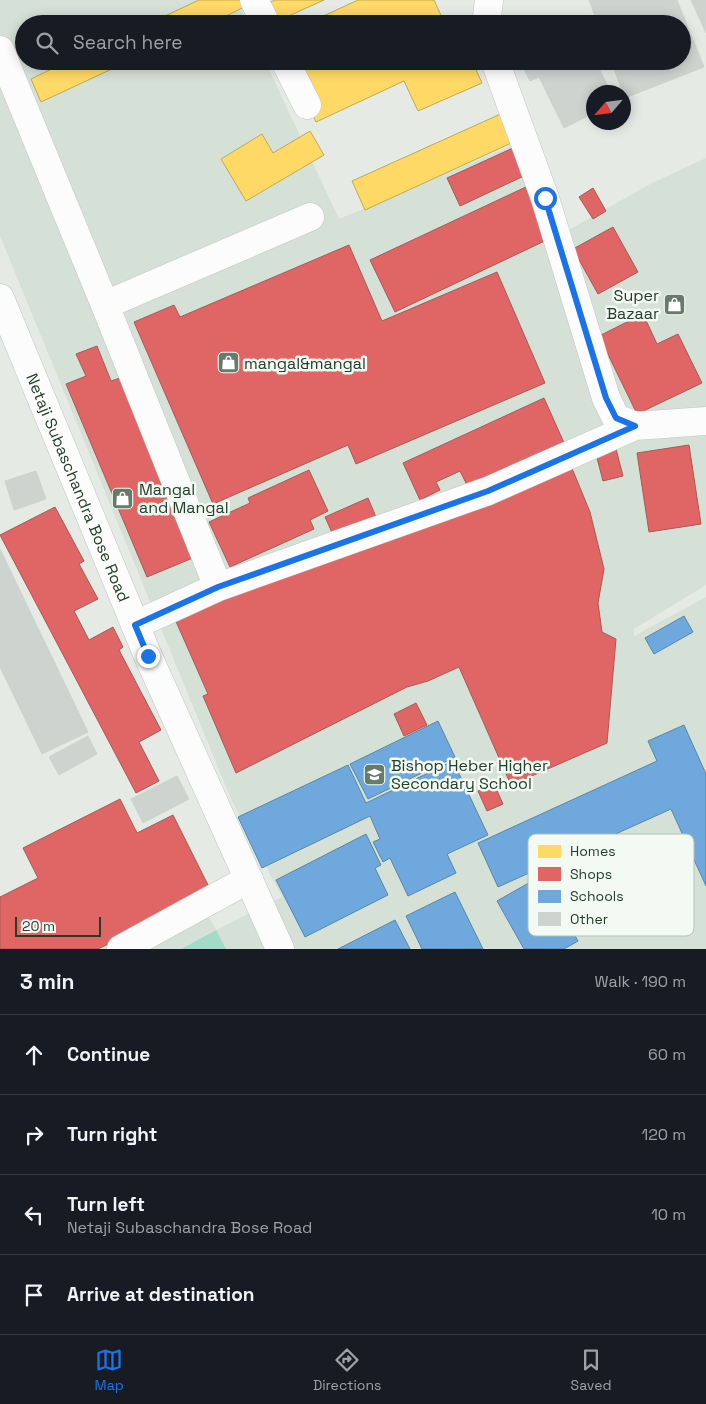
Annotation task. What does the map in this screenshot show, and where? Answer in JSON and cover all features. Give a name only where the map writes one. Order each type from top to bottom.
[{"type":"street","points":[[254,0],[262,15]]},
{"type":"street","points":[[487,15],[489,0]]},
{"type":"street","points":[[0,50],[218,587]]},
{"type":"street","points":[[290,70],[307,105]]},
{"type":"street","points":[[498,70],[545,198],[606,398],[616,418],[635,426]]},
{"type":"street","points":[[105,305],[310,217]]},
{"type":"street","name":"Netaji Subaschandra Bose Road","points":[[0,298],[135,625],[280,949]]},
{"type":"street","points":[[135,625],[218,587],[488,491],[635,426],[706,421]]},
{"type":"street","points":[[121,949],[249,879]]},
{"type":"shaded area","points":[[0,0],[236,0],[244,15],[15,15],[15,70],[269,70],[339,219],[516,144],[556,237],[652,183],[706,158],[706,585],[634,629],[634,636],[706,597],[706,949],[226,949],[215,930],[181,949],[92,949],[196,893],[216,930],[282,897],[231,799],[0,236]]},
{"type":"shaded area","points":[[216,930],[226,949],[181,949]]},
{"type":"building: Homes","points":[[199,0],[249,0],[251,4],[228,15],[167,15]]},
{"type":"building: Homes","points":[[275,0],[324,0],[291,15],[266,15],[261,6]]},
{"type":"building: Homes","points":[[358,0],[434,0],[441,15],[326,15]]},
{"type":"building: Homes","points":[[50,70],[110,70],[41,102],[31,79]]},
{"type":"building: Homes","points":[[292,70],[476,70],[482,83],[418,111],[404,81],[316,122]]},
{"type":"building: Homes","points":[[505,112],[518,140],[365,210],[352,181]]},
{"type":"building: Homes","points":[[310,131],[324,155],[246,201],[221,159],[262,134],[273,153]]},
{"type":"building: Shops","points":[[513,148],[526,175],[460,206],[447,178]]},
{"type":"building: Shops","points":[[528,186],[553,237],[395,312],[370,260]]},
{"type":"building: Shops","points":[[593,188],[606,211],[593,219],[579,197]]},
{"type":"building: Shops","points":[[613,227],[638,272],[598,294],[573,249]]},
{"type":"building: Shops","points":[[349,245],[382,321],[497,272],[545,383],[356,464],[348,445],[213,504],[134,322],[174,305],[180,317]]},
{"type":"building: Shops","points":[[643,314],[657,344],[678,334],[702,383],[637,414],[599,336]]},
{"type":"building: Shops","points":[[97,346],[111,381],[126,376],[200,555],[147,577],[66,384],[86,376],[76,354]]},
{"type":"building: Shops","points":[[544,398],[565,445],[469,489],[460,471],[436,482],[440,490],[420,500],[403,463]]},
{"type":"building: Shops","points":[[689,445],[701,524],[649,532],[637,453]]},
{"type":"building: Shops","points":[[616,449],[623,476],[603,481],[596,454]]},
{"type":"building: Shops","points":[[569,461],[590,512],[604,569],[598,603],[602,632],[616,639],[607,743],[511,785],[459,667],[428,681],[407,687],[236,773],[203,696],[208,694],[174,617]]},
{"type":"building: Shops","points":[[309,470],[328,511],[310,520],[314,529],[230,567],[209,522],[250,503],[248,498]]},
{"type":"building: Shops","points":[[368,498],[376,517],[334,537],[325,517]]},
{"type":"building: Shops","points":[[55,507],[84,561],[79,564],[98,599],[74,611],[89,640],[113,627],[123,647],[119,650],[161,730],[139,742],[159,781],[136,793],[0,535]]},
{"type":"building: Shops","points":[[416,703],[427,725],[404,736],[394,714]]},
{"type":"building: Shops","points":[[494,784],[503,804],[487,811],[478,791]]},
{"type":"building: Shops","points":[[120,799],[137,833],[173,815],[212,893],[98,949],[0,949],[0,897],[38,878],[23,848]]},
{"type":"building: Schools","points":[[684,616],[693,632],[654,654],[645,638]]},
{"type":"building: Schools","points":[[438,721],[455,757],[368,799],[350,764]]},
{"type":"building: Schools","points":[[684,725],[706,774],[706,886],[694,860],[694,834],[682,834],[671,809],[616,834],[528,834],[528,873],[498,887],[478,843],[657,761],[648,741]]},
{"type":"building: Schools","points":[[453,761],[488,835],[447,854],[456,873],[408,896],[390,858],[383,862],[373,842],[380,839],[370,816],[262,868],[238,817],[348,765],[366,803]]},
{"type":"building: Schools","points":[[366,834],[381,865],[375,868],[388,895],[305,937],[276,880]]},
{"type":"building: Schools","points":[[528,883],[528,936],[575,936],[578,941],[564,949],[524,949],[497,901]]},
{"type":"building: Schools","points":[[455,892],[483,949],[422,949],[406,916]]},
{"type":"building: Schools","points":[[395,920],[410,949],[338,949]]},
{"type":"building: Other","points":[[589,0],[677,0],[683,15],[595,15]]},
{"type":"building: Other","points":[[691,0],[706,0],[706,33]]},
{"type":"building: Other","points":[[691,35],[704,67],[631,96],[631,85],[620,85],[614,70],[691,70]]},
{"type":"building: Other","points":[[524,70],[600,70],[607,85],[586,85],[586,117],[564,128],[539,77],[530,81]]},
{"type":"building: Other","points":[[36,471],[46,499],[14,510],[5,481]]},
{"type":"building: Other","points":[[0,549],[88,732],[42,754],[0,667]]},
{"type":"building: Other","points":[[88,736],[97,754],[59,775],[49,757]]},
{"type":"building: Other","points":[[177,776],[189,799],[143,823],[131,799]]},
{"type":"place","name":"Super Bazaar","points":[[675,304]]},
{"type":"place","name":"mangal&mangal","points":[[228,363]]},
{"type":"place","name":"Mangal and Mangal","points":[[123,498]]},
{"type":"place","name":"Bishop Heber Higher Secondary School","points":[[375,774]]},
{"type":"route","points":[[148,656],[135,625],[218,587],[488,491],[635,426],[616,418],[606,398],[545,198]]}]
